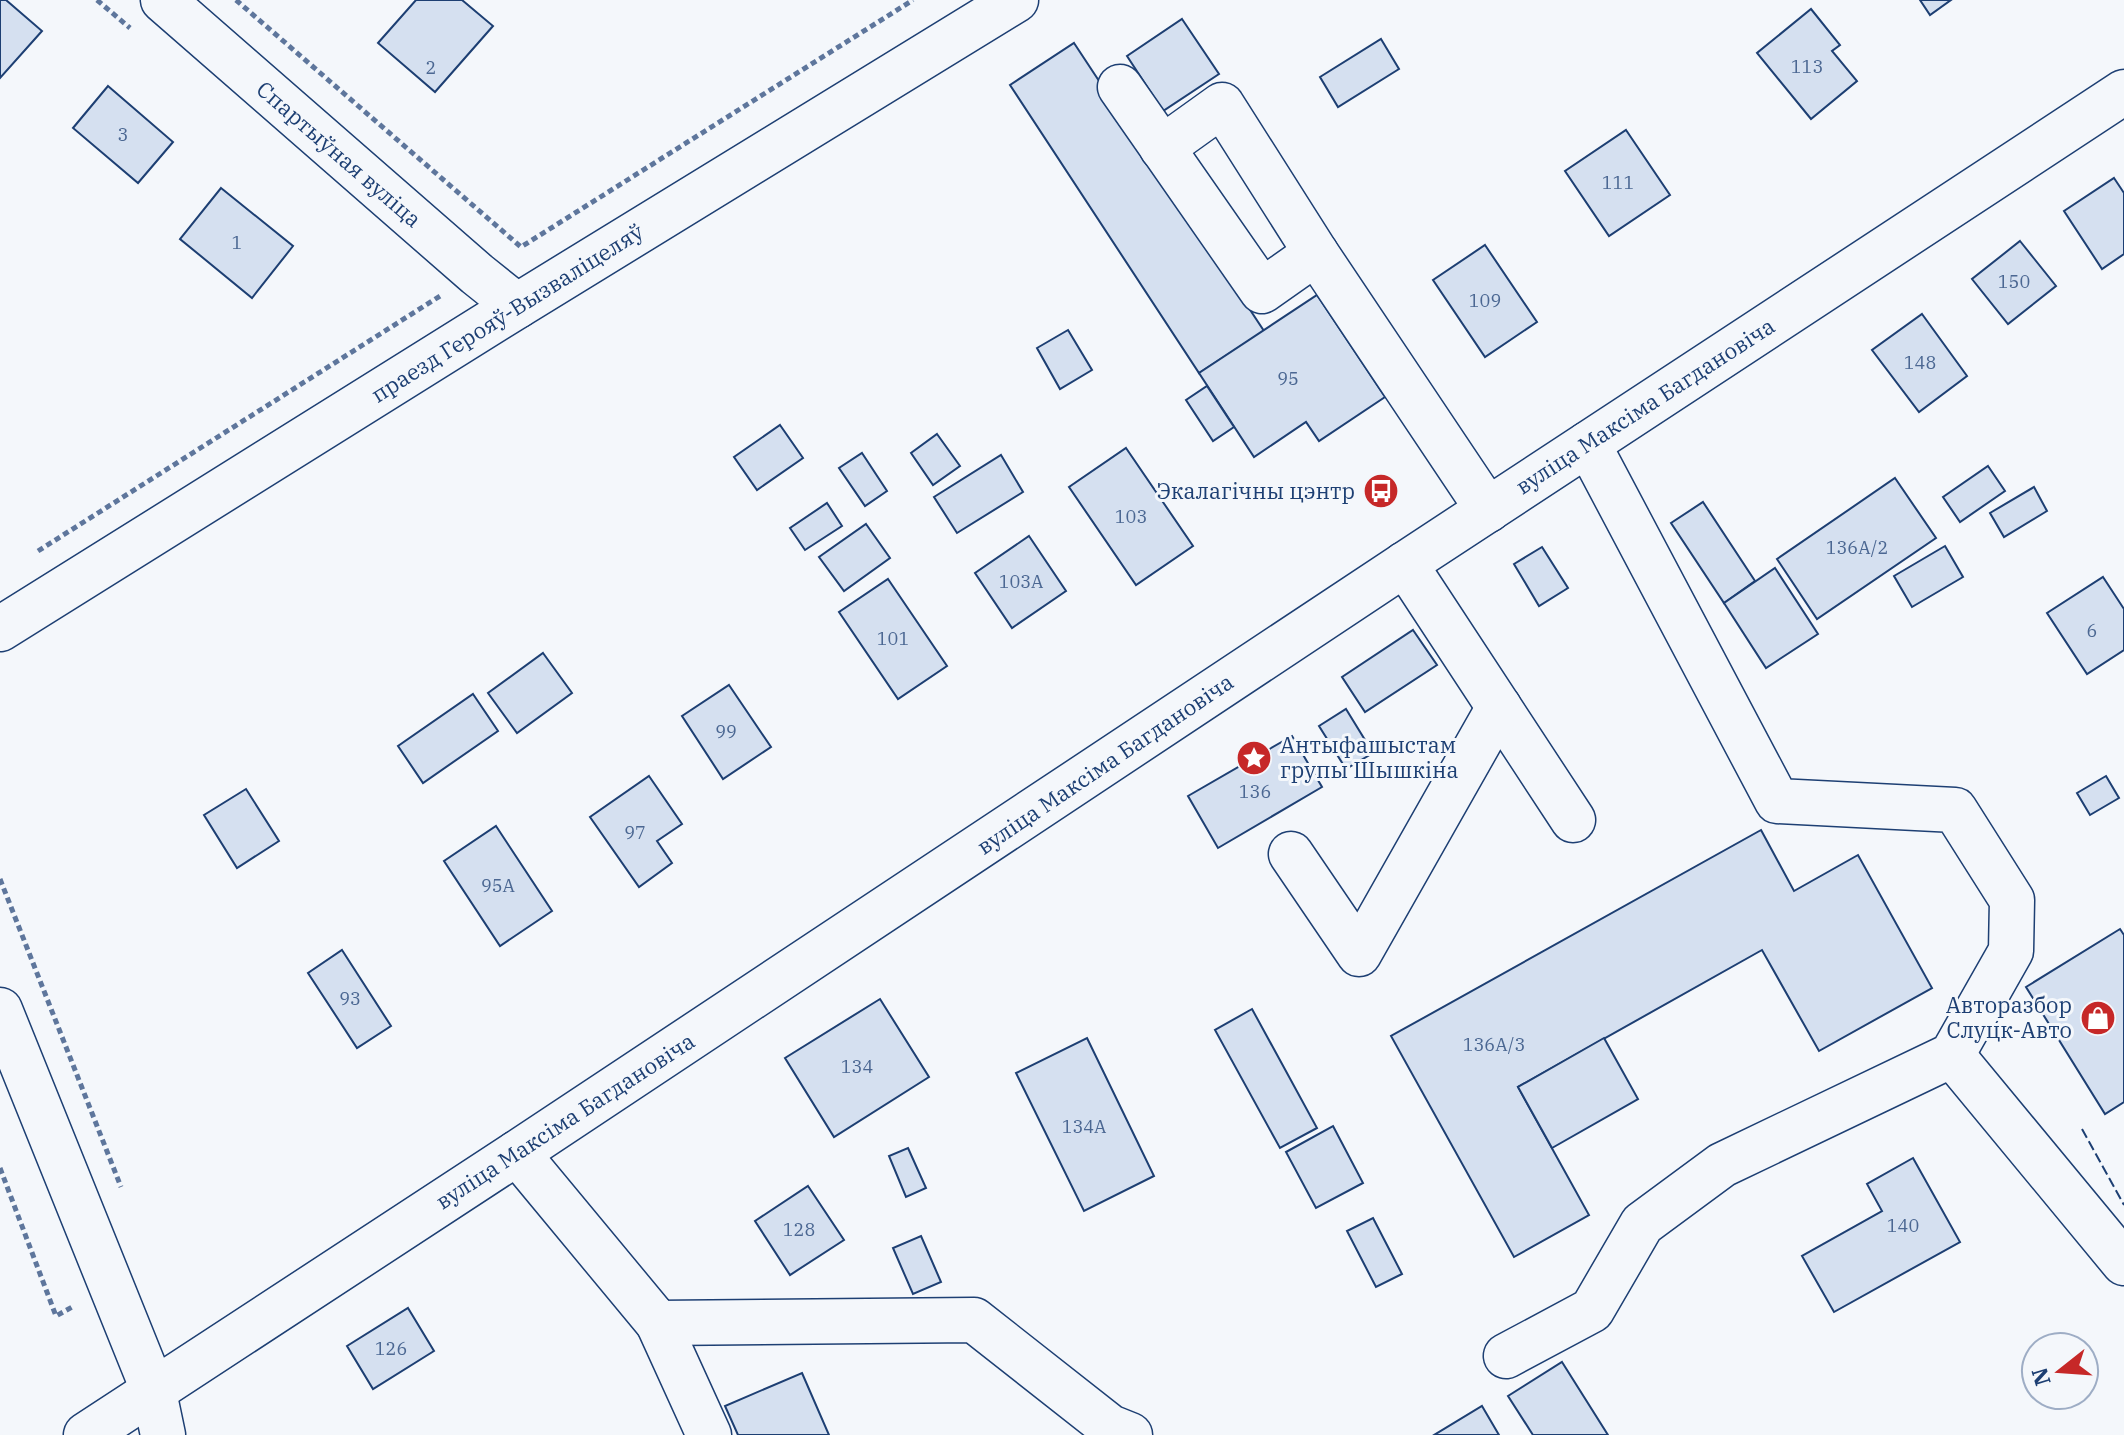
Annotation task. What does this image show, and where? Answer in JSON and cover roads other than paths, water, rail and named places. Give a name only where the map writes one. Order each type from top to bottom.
[{"type":"main road","name":"Спартыўная вуліца","points":[[163,0],[517,306]]},
{"type":"main road","name":"праезд Герояў-Вызваліцеляў","points":[[0,629],[517,306],[1016,0]]},
{"type":"main road","points":[[1120,87],[1262,291],[1316,253]]},
{"type":"main road","name":"вуліца Максіма Багдановіча","points":[[86,1435],[2124,92]]},
{"type":"main road","points":[[1162,148],[1222,105],[1316,253],[1488,510]]},
{"type":"main road","points":[[1506,1356],[1592,1310],[1642,1224],[1722,1165],[1952,1055],[2011,951],[2012,900],[1955,810],[1777,801],[1588,444]]},
{"type":"main road","points":[[1405,564],[1573,820]]},
{"type":"main road","points":[[1291,854],[1359,954],[1499,707]]},
{"type":"main road","points":[[0,1010],[154,1392],[163,1435]]},
{"type":"main road","points":[[1952,1055],[2124,1263]]},
{"type":"main road","points":[[517,1153],[658,1323],[709,1435]]},
{"type":"main road","points":[[658,1323],[974,1320],[1110,1427],[1130,1435]]},
{"type":"place","name":"Экалагічны цэнтр","points":[[1381,491]]},
{"type":"place","name":"Антыфашыстам групы Шышкіна","points":[[1254,758]]},
{"type":"place","name":"Авторазбор Слуцк-Авто","points":[[2098,1018]]}]
